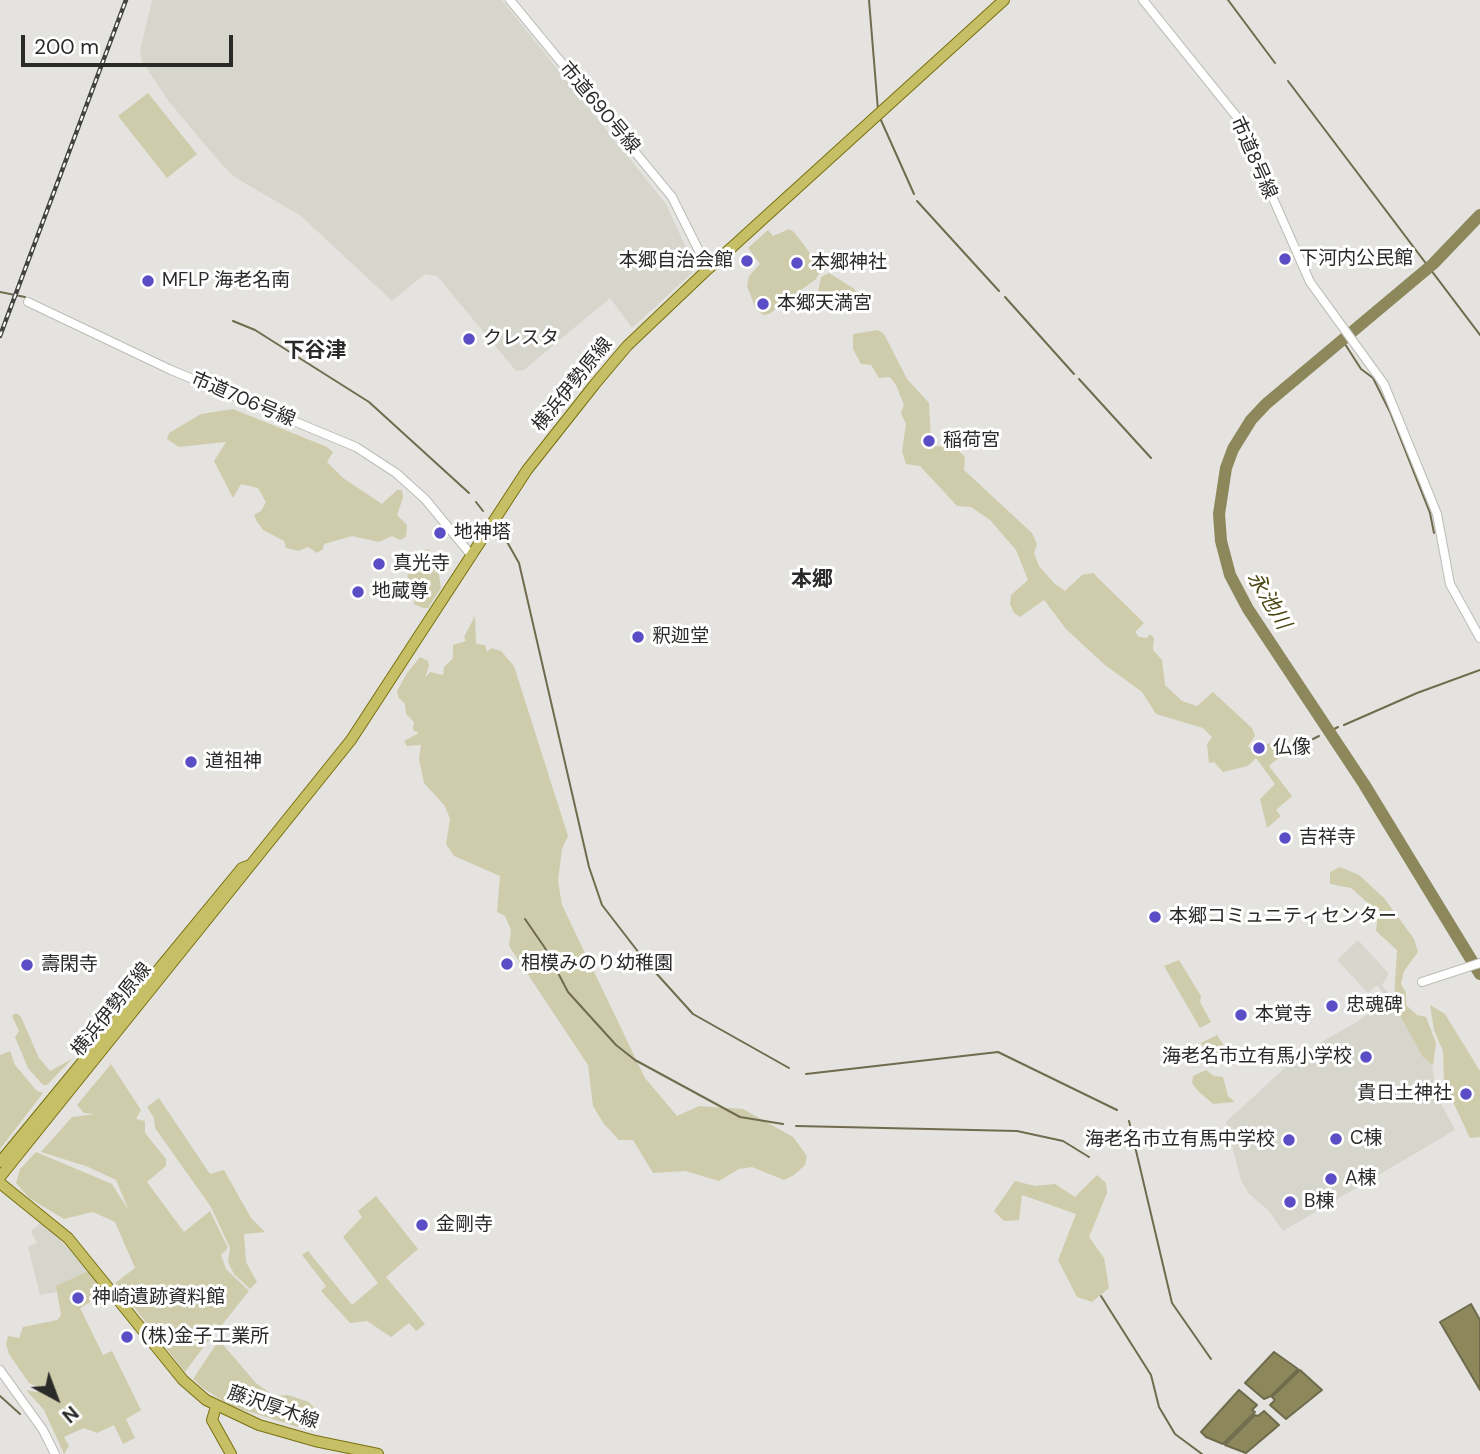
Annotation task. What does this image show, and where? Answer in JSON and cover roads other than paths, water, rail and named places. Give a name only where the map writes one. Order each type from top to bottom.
[{"type":"main road","name":"横浜伊勢原線","points":[[0,1177],[248,873],[250,865],[355,734],[527,470],[627,346],[1004,0]]},
{"type":"main road","name":"横浜伊勢原線","points":[[0,1161],[242,868],[250,865]]},
{"type":"main road","name":"藤沢厚木線","points":[[0,1183],[68,1238],[183,1380],[216,1407],[259,1425],[315,1441],[378,1454]]},
{"type":"main road","points":[[216,1407],[212,1420],[231,1454]]},
{"type":"street","name":"市道690号線","points":[[510,0],[664,185],[708,269]]},
{"type":"street","name":"市道8号線","points":[[1143,0],[1237,117],[1310,282],[1384,384],[1437,514],[1450,584],[1480,638]]},
{"type":"street","name":"市道706号線","points":[[28,302],[171,370],[356,447],[396,473],[444,520],[472,556]]},
{"type":"street","points":[[1422,982],[1480,962]]},
{"type":"street","points":[[0,1370],[43,1430],[55,1454]]},
{"type":"waterway","points":[[869,0],[878,110]]},
{"type":"waterway","points":[[1228,0],[1275,63]]},
{"type":"waterway","points":[[1288,81],[1480,335]]},
{"type":"waterway","points":[[880,118],[914,194]]},
{"type":"waterway","points":[[917,201],[999,291]]},
{"type":"waterway","name":"永池川","points":[[1480,215],[1433,264],[1266,404],[1251,420],[1233,449],[1226,468],[1219,514],[1221,541],[1230,575],[1248,609],[1364,784],[1480,974]]},
{"type":"waterway","points":[[0,292],[25,297]]},
{"type":"waterway","points":[[1005,297],[1074,374]]},
{"type":"waterway","points":[[233,321],[255,330],[369,402],[469,493]]},
{"type":"waterway","points":[[1343,341],[1361,369],[1373,378],[1390,412],[1430,513],[1434,533]]},
{"type":"waterway","points":[[1079,379],[1151,458]]},
{"type":"waterway","points":[[476,502],[483,511]]},
{"type":"waterway","points":[[506,540],[519,563],[589,867],[602,905],[646,962],[693,1014],[789,1068]]},
{"type":"waterway","points":[[1344,725],[1417,693],[1480,670]]},
{"type":"waterway","name":"永池川","points":[[1325,734],[1338,727]]},
{"type":"waterway","points":[[1289,751],[1319,736]]},
{"type":"waterway","points":[[525,919],[545,948],[568,992],[616,1045],[635,1060],[740,1117],[783,1124]]},
{"type":"waterway","points":[[806,1074],[998,1052],[1117,1110]]},
{"type":"waterway","points":[[1129,1121],[1172,1303],[1211,1359]]},
{"type":"waterway","points":[[796,1126],[1017,1131],[1063,1141],[1089,1157]]},
{"type":"waterway","points":[[1101,1296],[1151,1375],[1159,1407],[1175,1434],[1202,1454]]},
{"type":"waterway","points":[[0,1396],[20,1414]]},
{"type":"railway","points":[[0,336],[126,0]]},
{"type":"place","name":"下河内公民館","points":[[1285,259]]},
{"type":"place","name":"本郷自治会館","points":[[747,261]]},
{"type":"place","name":"本郷神社","points":[[797,263]]},
{"type":"place","name":"MFLP 海老名南","points":[[148,281]]},
{"type":"place","name":"本郷天満宮","points":[[763,304]]},
{"type":"place","name":"クレスタ","points":[[469,339]]},
{"type":"place","name":"稲荷宮","points":[[929,441]]},
{"type":"place","name":"地神塔","points":[[440,533]]},
{"type":"place","name":"真光寺","points":[[379,564]]},
{"type":"place","name":"地蔵尊","points":[[358,592]]},
{"type":"place","name":"釈迦堂","points":[[638,637]]},
{"type":"place","name":"仏像","points":[[1259,748]]},
{"type":"place","name":"道祖神","points":[[191,762]]},
{"type":"place","name":"吉祥寺","points":[[1285,838]]},
{"type":"place","name":"本郷コミュニティセンター","points":[[1155,917]]},
{"type":"place","name":"相模みのり幼稚園","points":[[507,964]]},
{"type":"place","name":"壽閑寺","points":[[27,965]]},
{"type":"place","name":"忠魂碑","points":[[1332,1006]]},
{"type":"place","name":"本覚寺","points":[[1241,1015]]},
{"type":"place","name":"海老名市立有馬小学校","points":[[1366,1057]]},
{"type":"place","name":"貴日土神社","points":[[1466,1094]]},
{"type":"place","name":"C棟","points":[[1336,1139]]},
{"type":"place","name":"海老名市立有馬中学校","points":[[1289,1140]]},
{"type":"place","name":"A棟","points":[[1331,1179]]},
{"type":"place","name":"B棟","points":[[1290,1202]]},
{"type":"place","name":"金剛寺","points":[[422,1225]]},
{"type":"place","name":"神崎遺跡資料館","points":[[78,1298]]},
{"type":"place","name":"(株)金子工業所","points":[[127,1337]]},
{"type":"district","name":"下谷津","points":[[315,351]]},
{"type":"district","name":"本郷","points":[[812,580]]}]
